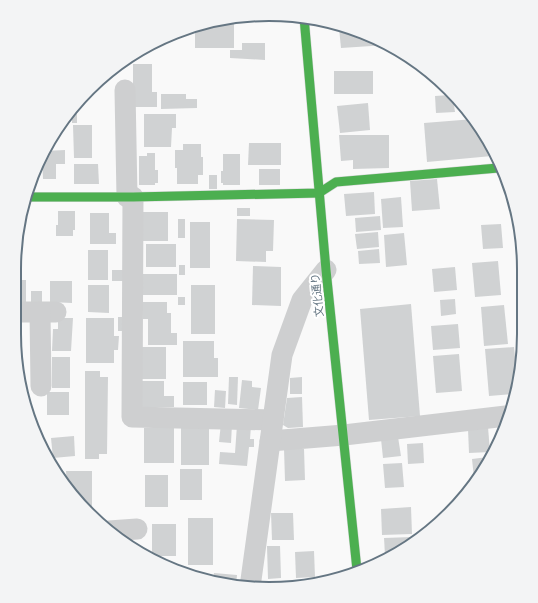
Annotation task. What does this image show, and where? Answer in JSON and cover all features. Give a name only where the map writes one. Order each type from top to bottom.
[{"type":"street","name":"文化通り","points":[[305,24],[326,270],[344,435],[356,566]]},
{"type":"street","points":[[125,90],[130,197],[132,417],[273,420]]},
{"type":"street","points":[[32,197],[130,197],[319,193],[336,182],[495,168]]},
{"type":"street","points":[[251,581],[282,355],[302,300],[326,270]]},
{"type":"street","points":[[21,312],[48,312],[41,386]]},
{"type":"street","points":[[270,441],[344,435],[503,416]]},
{"type":"street","points":[[118,531],[137,529]]},
{"type":"building","points":[[234,24],[234,48],[195,48],[195,32]]},
{"type":"building","points":[[339,31],[376,46],[341,48]]},
{"type":"building","points":[[242,43],[265,43],[265,60],[230,58],[230,50],[242,50]]},
{"type":"building","points":[[133,64],[152,64],[152,92],[157,92],[157,107],[133,107]]},
{"type":"building","points":[[334,71],[373,71],[373,94],[334,94]]},
{"type":"building","points":[[161,94],[186,94],[186,99],[197,99],[197,108],[161,109]]},
{"type":"building","points":[[445,95],[454,104],[455,112],[436,113],[435,96]]},
{"type":"building","points":[[368,103],[370,130],[340,133],[337,106]]},
{"type":"building","points":[[77,114],[77,123],[72,123],[72,118]]},
{"type":"building","points":[[144,114],[176,114],[176,128],[172,128],[171,147],[144,147]]},
{"type":"building","points":[[467,120],[490,156],[427,162],[424,123]]},
{"type":"building","points":[[73,125],[92,125],[92,158],[74,158]]},
{"type":"building","points":[[339,135],[389,135],[389,168],[353,169],[353,160],[341,161]]},
{"type":"building","points":[[249,143],[281,143],[281,165],[248,165]]},
{"type":"building","points":[[183,144],[201,144],[203,175],[198,175],[198,184],[177,184],[175,150],[183,150]]},
{"type":"building","points":[[65,150],[65,164],[56,164],[56,179],[43,179],[43,169],[51,151]]},
{"type":"building","points":[[147,153],[155,153],[155,170],[158,170],[158,183],[155,183],[155,185],[139,185],[139,156],[147,156]]},
{"type":"building","points":[[223,154],[240,154],[240,185],[223,185],[223,183],[221,183]]},
{"type":"building","points":[[74,164],[98,164],[99,184],[74,184]]},
{"type":"building","points":[[259,169],[280,169],[280,185],[259,185]]},
{"type":"building","points":[[209,175],[217,175],[217,189],[209,189]]},
{"type":"building","points":[[437,179],[440,209],[412,211],[410,181]]},
{"type":"building","points":[[374,192],[375,214],[346,216],[344,194]]},
{"type":"building","points":[[401,197],[403,227],[383,228],[381,199]]},
{"type":"building","points":[[237,208],[250,208],[250,216],[237,216]]},
{"type":"building","points":[[58,211],[75,211],[75,230],[73,230],[73,236],[56,236]]},
{"type":"building","points":[[143,212],[168,212],[168,241],[143,241]]},
{"type":"building","points":[[90,213],[109,213],[109,233],[116,233],[116,244],[90,244]]},
{"type":"building","points":[[380,216],[381,230],[356,232],[355,218]]},
{"type":"building","points":[[178,219],[185,219],[185,238],[178,238]]},
{"type":"building","points":[[237,219],[274,220],[273,251],[266,251],[266,262],[236,261]]},
{"type":"building","points":[[190,222],[210,222],[210,268],[190,268]]},
{"type":"building","points":[[501,224],[503,248],[483,249],[481,225]]},
{"type":"building","points":[[378,232],[379,247],[357,249],[355,234]]},
{"type":"building","points":[[404,233],[407,265],[386,267],[384,235]]},
{"type":"building","points":[[146,244],[176,244],[176,267],[146,267]]},
{"type":"building","points":[[379,249],[380,263],[359,264],[358,251]]},
{"type":"building","points":[[88,250],[108,250],[108,280],[88,280]]},
{"type":"building","points":[[498,261],[501,295],[475,297],[472,263]]},
{"type":"building","points":[[179,265],[185,265],[185,275],[179,275]]},
{"type":"building","points":[[253,266],[281,267],[281,306],[252,305]]},
{"type":"building","points":[[455,267],[457,290],[434,292],[432,269]]},
{"type":"building","points":[[112,270],[124,270],[124,281],[112,281]]},
{"type":"building","points":[[142,274],[177,274],[177,295],[142,295]]},
{"type":"building","points":[[21,280],[26,280],[26,303],[21,303]]},
{"type":"building","points":[[50,281],[72,281],[72,303],[50,302]]},
{"type":"building","points":[[88,285],[109,285],[109,313],[88,312]]},
{"type":"building","points":[[191,285],[215,285],[215,334],[191,334]]},
{"type":"building","points":[[31,291],[42,291],[42,303],[31,303]]},
{"type":"building","points":[[178,297],[185,297],[185,305],[178,305]]},
{"type":"building","points":[[455,299],[456,314],[441,316],[440,300]]},
{"type":"building","points":[[143,302],[167,302],[167,313],[171,313],[171,333],[177,333],[177,345],[148,345],[148,319],[143,319]]},
{"type":"building","points":[[411,304],[420,416],[369,420],[360,309]]},
{"type":"building","points":[[504,305],[508,344],[484,346],[481,307]]},
{"type":"building","points":[[118,317],[126,317],[125,331],[118,331]]},
{"type":"building","points":[[58,318],[73,318],[71,351],[52,351],[53,329],[58,329]]},
{"type":"building","points":[[86,318],[114,318],[114,336],[119,336],[118,350],[114,350],[114,363],[86,363]]},
{"type":"building","points":[[21,322],[22,322],[22,340],[21,334]]},
{"type":"building","points":[[458,324],[460,348],[433,350],[431,326]]},
{"type":"building","points":[[183,341],[214,341],[214,358],[218,358],[218,377],[183,377]]},
{"type":"building","points":[[142,347],[166,347],[166,379],[142,379]]},
{"type":"building","points":[[514,347],[515,366],[510,394],[489,396],[485,349]]},
{"type":"building","points":[[459,354],[462,391],[436,393],[433,356]]},
{"type":"building","points":[[52,357],[70,357],[70,388],[52,388]]},
{"type":"building","points":[[85,371],[100,371],[100,377],[108,377],[107,454],[99,454],[99,459],[85,459]]},
{"type":"building","points":[[229,377],[238,377],[237,405],[228,404]]},
{"type":"building","points":[[302,377],[302,394],[290,394],[290,378]]},
{"type":"building","points":[[242,380],[252,381],[252,387],[261,388],[258,410],[239,408]]},
{"type":"building","points":[[142,381],[164,381],[164,396],[174,396],[174,407],[142,407]]},
{"type":"building","points":[[183,382],[207,382],[207,405],[183,405]]},
{"type":"building","points":[[215,390],[226,391],[225,408],[214,407]]},
{"type":"building","points":[[47,392],[69,392],[69,415],[47,415]]},
{"type":"building","points":[[302,397],[303,427],[288,428],[283,425],[287,398]]},
{"type":"building","points":[[221,423],[232,424],[231,443],[219,442]]},
{"type":"building","points":[[181,425],[209,425],[209,465],[181,465]]},
{"type":"building","points":[[237,425],[251,426],[250,439],[254,439],[254,447],[249,447],[247,466],[219,464],[220,452],[235,453]]},
{"type":"building","points":[[488,427],[490,447],[487,452],[469,453],[468,429]]},
{"type":"building","points":[[144,428],[174,428],[174,463],[144,463]]},
{"type":"building","points":[[74,436],[75,456],[54,458],[51,438]]},
{"type":"building","points":[[398,437],[401,456],[383,458],[381,439]]},
{"type":"building","points":[[423,443],[424,463],[408,464],[407,444]]},
{"type":"building","points":[[284,449],[304,449],[305,480],[285,481]]},
{"type":"building","points":[[484,457],[474,474],[472,459]]},
{"type":"building","points":[[402,463],[404,487],[385,488],[383,464]]},
{"type":"building","points":[[180,469],[202,469],[202,500],[180,500]]},
{"type":"building","points":[[66,471],[92,471],[92,507],[83,498],[66,477]]},
{"type":"building","points":[[145,475],[168,475],[168,507],[145,507]]},
{"type":"building","points":[[411,507],[412,534],[382,535],[381,509]]},
{"type":"building","points":[[271,513],[293,513],[294,540],[272,540]]},
{"type":"building","points":[[188,518],[213,518],[213,565],[188,565]]},
{"type":"building","points":[[152,524],[176,524],[176,556],[159,556],[152,552]]},
{"type":"building","points":[[411,537],[385,553],[384,538]]},
{"type":"building","points":[[267,546],[280,546],[281,578],[268,579]]},
{"type":"building","points":[[314,551],[315,577],[296,578],[295,552]]},
{"type":"building","points":[[214,573],[237,575],[237,580],[214,576]]},
{"type":"traffic: fast","points":[[305,24],[326,270],[357,566]]},
{"type":"traffic: fast","points":[[32,197],[133,197],[319,193],[336,182],[495,168]]}]
